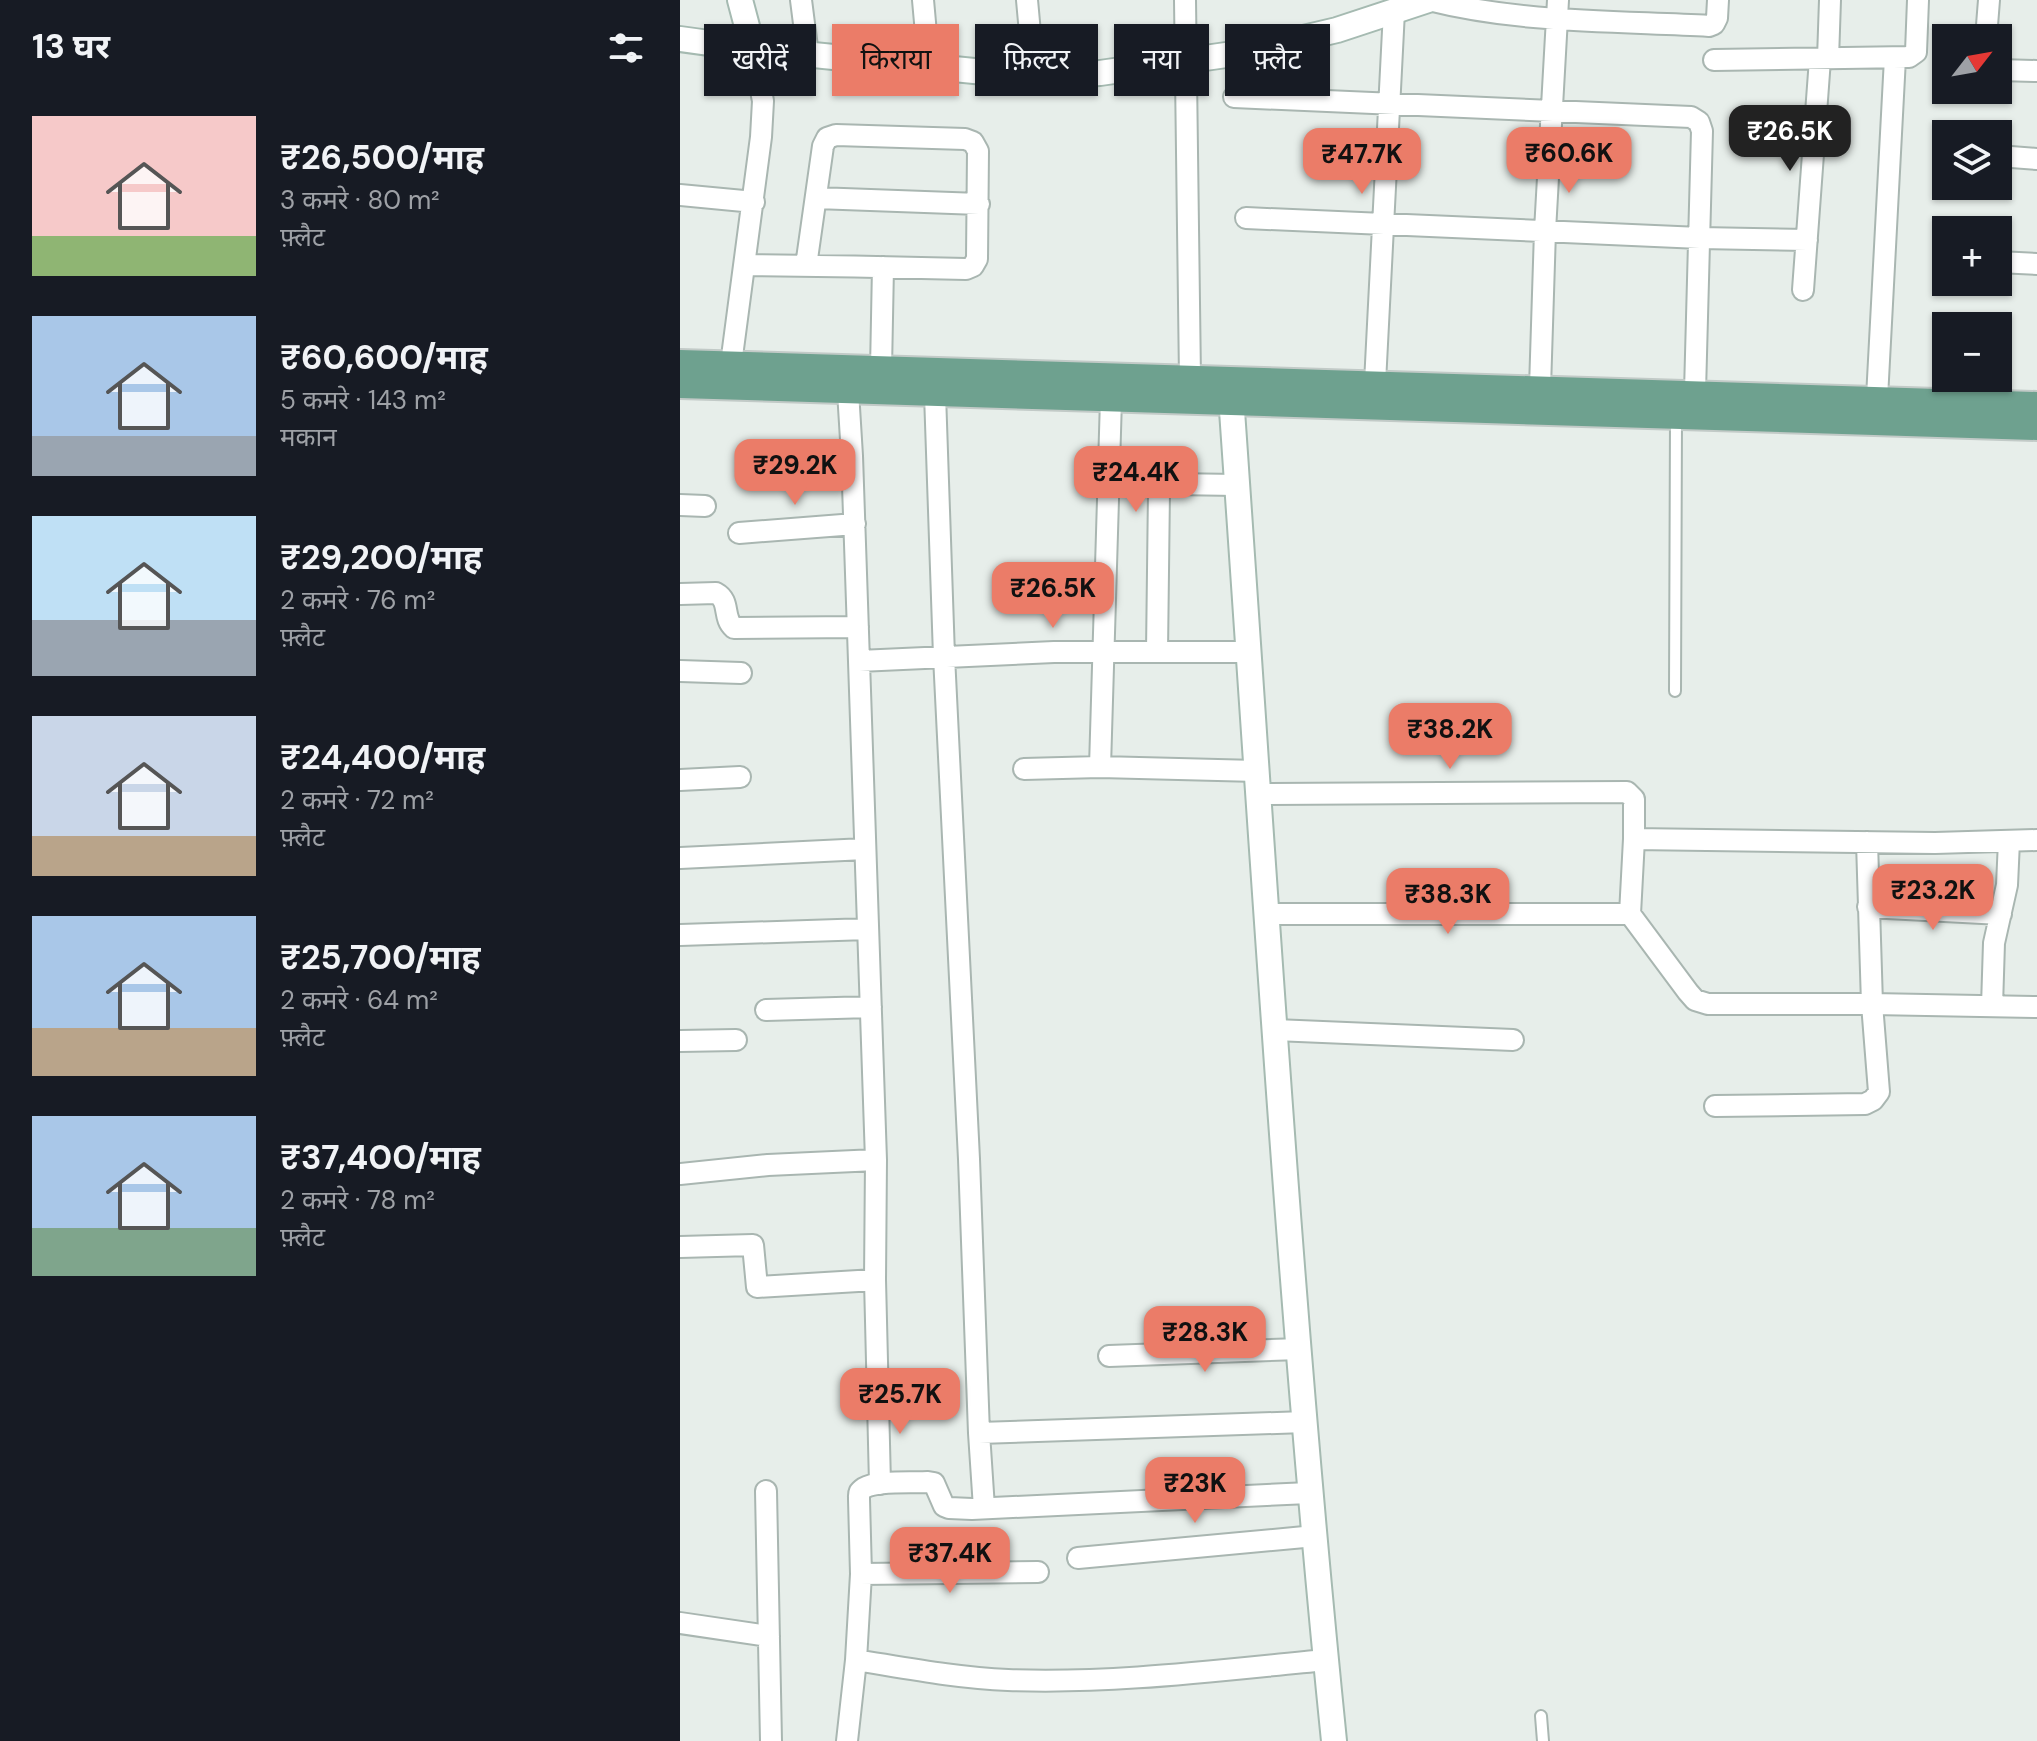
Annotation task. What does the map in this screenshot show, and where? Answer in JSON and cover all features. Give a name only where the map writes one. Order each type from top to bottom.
[{"type":"main road","points":[[680,362],[1190,378],[1231,391],[1676,416],[2037,428]]},
{"type":"main road","points":[[680,386],[1111,399],[1375,383],[2037,404]]},
{"type":"street","points":[[740,0],[746,24]]},
{"type":"street","points":[[801,0],[804,24]]},
{"type":"street","points":[[923,0],[925,24]]},
{"type":"street","points":[[1027,0],[1029,24]]},
{"type":"street","points":[[1185,0],[1185,24]]},
{"type":"street","points":[[1209,58],[1337,30],[1413,3],[1483,11],[1558,9],[1709,26],[1717,18],[1718,0]]},
{"type":"street","points":[[1803,290],[1830,0]]},
{"type":"street","points":[[1714,60],[1909,57],[1916,52],[1918,0]]},
{"type":"street","points":[[1987,24],[1989,0]]},
{"type":"street","points":[[1375,383],[1389,105],[1413,3]]},
{"type":"street","points":[[1540,388],[1545,231],[1558,9]]},
{"type":"street","points":[[680,39],[704,42]]},
{"type":"street","points":[[1877,398],[1895,58]]},
{"type":"street","points":[[2012,70],[2037,71]]},
{"type":"street","points":[[731,364],[754,202],[762,96]]},
{"type":"street","points":[[1186,96],[1190,378]]},
{"type":"street","points":[[1234,97],[1691,117],[1699,122],[1702,131],[1695,392]]},
{"type":"street","points":[[745,265],[966,269],[973,266],[977,259],[979,204],[978,151],[973,142],[965,139],[836,135],[827,138],[823,146],[806,266]]},
{"type":"street","points":[[2012,157],[2037,159]]},
{"type":"street","points":[[680,195],[754,202]]},
{"type":"street","points":[[816,198],[979,204]]},
{"type":"street","points":[[1246,218],[1807,240]]},
{"type":"street","points":[[2012,263],[2037,264]]},
{"type":"street","points":[[881,369],[883,267]]},
{"type":"street","points":[[848,391],[876,1160],[875,1280],[880,1484]]},
{"type":"street","points":[[1231,391],[1309,1493],[1334,1741]]},
{"type":"street","points":[[935,394],[944,656],[984,1508]]},
{"type":"street","points":[[1100,767],[1111,399]]},
{"type":"street","points":[[1157,652],[1159,490],[1164,485],[1172,484],[1237,485]]},
{"type":"street","points":[[680,505],[705,506]]},
{"type":"street","points":[[739,533],[855,524]]},
{"type":"street","points":[[680,594],[721,595],[727,620],[734,628],[858,627]]},
{"type":"street","points":[[859,661],[1039,652],[1249,652]]},
{"type":"street","points":[[680,671],[741,673]]},
{"type":"street","points":[[1024,769],[1100,767],[1258,782],[1627,792],[1634,799],[1630,914],[1695,1000],[1708,1004],[2037,1007]]},
{"type":"street","points":[[680,780],[740,777]]},
{"type":"street","points":[[1634,839],[1867,842],[2037,840]]},
{"type":"street","points":[[1992,1006],[1994,943],[2007,885],[2009,841]]},
{"type":"street","points":[[1715,1106],[1865,1104],[1879,1092],[1872,1004],[1867,842]]},
{"type":"street","points":[[680,858],[865,849]]},
{"type":"street","points":[[1868,907],[2001,914]]},
{"type":"street","points":[[1266,914],[1630,914]]},
{"type":"street","points":[[680,935],[868,929]]},
{"type":"street","points":[[766,1010],[871,1007]]},
{"type":"street","points":[[1275,1030],[1513,1040]]},
{"type":"street","points":[[680,1041],[736,1040]]},
{"type":"street","points":[[680,1174],[768,1165],[876,1160]]},
{"type":"street","points":[[680,1247],[753,1245],[757,1287],[875,1280]]},
{"type":"street","points":[[1109,1356],[1300,1349]]},
{"type":"street","points":[[979,1433],[1305,1422]]},
{"type":"street","points":[[847,1741],[861,1574],[859,1493],[868,1486],[934,1483],[944,1506],[949,1508],[1309,1493]]},
{"type":"street","points":[[766,1491],[771,1741]]},
{"type":"street","points":[[1078,1558],[1315,1536]]},
{"type":"street","points":[[861,1574],[1038,1572]]},
{"type":"street","points":[[680,1623],[769,1636]]},
{"type":"street","points":[[856,1660],[1005,1680],[1081,1681],[1326,1660]]},
{"type":"lane","points":[[1675,691],[1676,416]]},
{"type":"lane","points":[[1541,1716],[1543,1741]]}]
